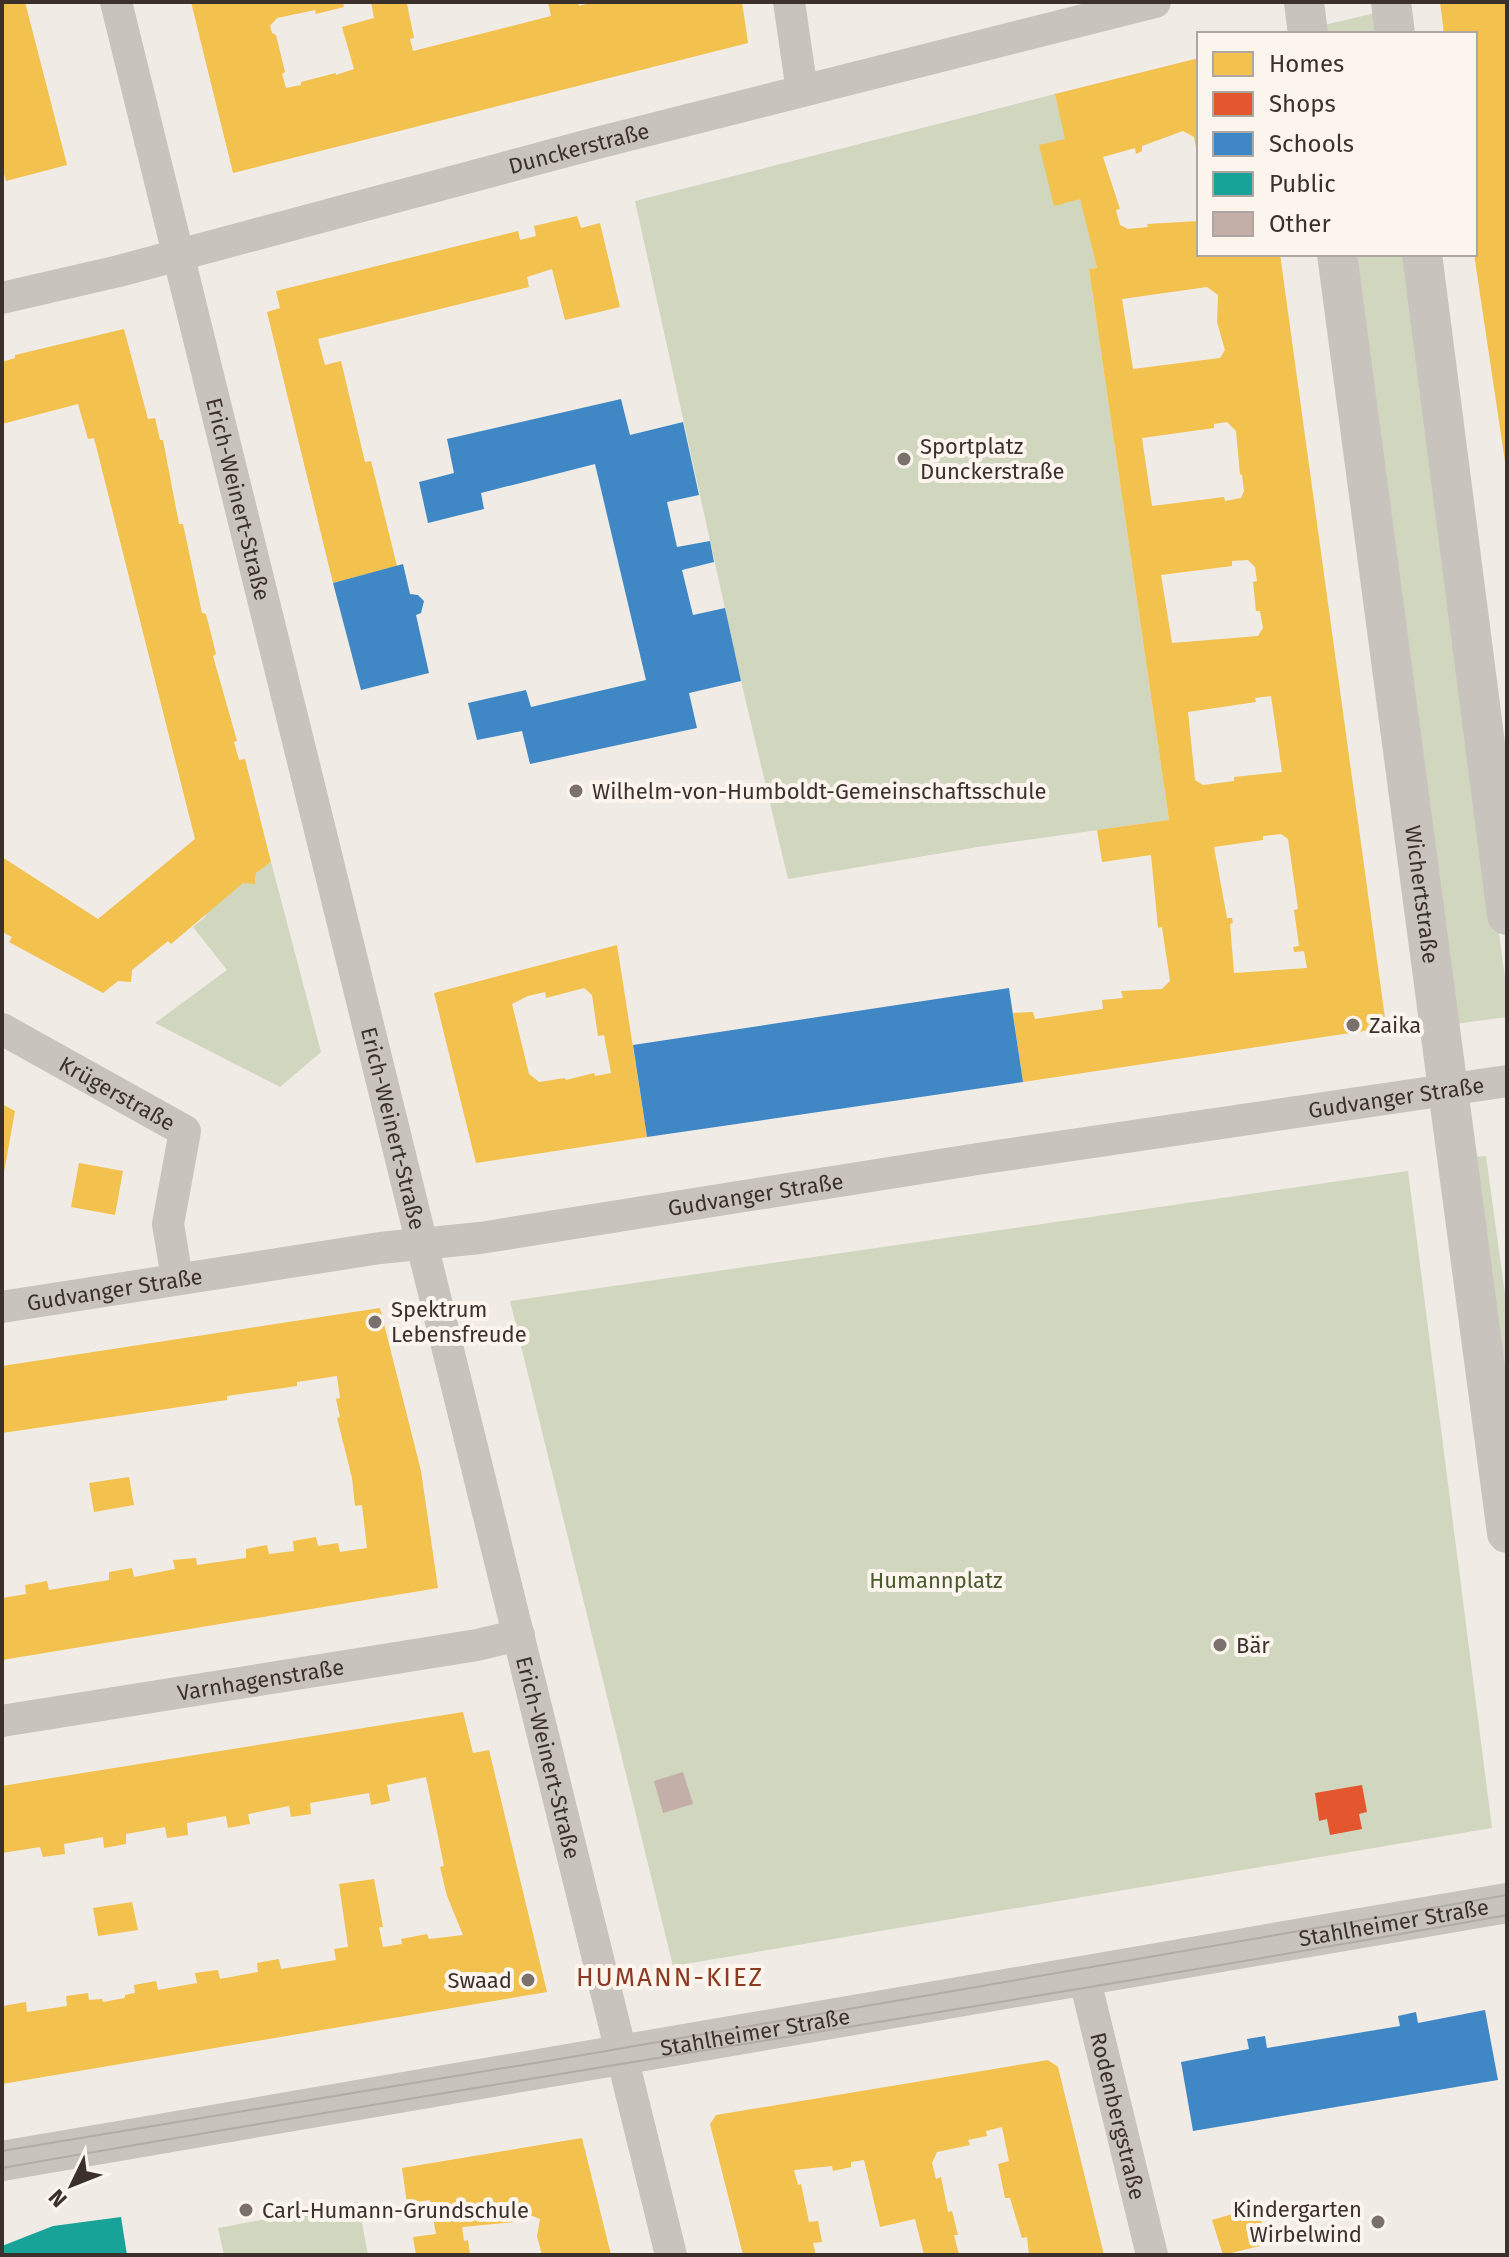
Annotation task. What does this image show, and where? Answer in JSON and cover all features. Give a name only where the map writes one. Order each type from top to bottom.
[{"type":"street","name":"Erich-Weinert-Straße","points":[[116,2],[671,2255]]},
{"type":"street","points":[[789,2],[802,91]]},
{"type":"street","name":"Dunckerstraße","points":[[2,298],[1155,2]]},
{"type":"street","points":[[1304,2],[1308,32]]},
{"type":"street","points":[[1391,2],[1395,32]]},
{"type":"street","name":"Wichertstraße","points":[[1337,256],[1507,1533]]},
{"type":"street","points":[[1422,256],[1507,915]]},
{"type":"street","name":"Krügerstraße","points":[[2,1029],[185,1131],[168,1224],[177,1278]]},
{"type":"street","name":"Gudvanger Straße","points":[[2,1307],[422,1241],[480,1238],[1000,1156],[1507,1081]]},
{"type":"street","name":"Varnhagenstraße","points":[[2,1721],[477,1645],[519,1635]]},
{"type":"street","name":"Stahlheimer Straße","points":[[2,2161],[1507,1903]]},
{"type":"street","name":"Rodenbergstraße","points":[[1084,1976],[1152,2255]]},
{"type":"green space","points":[[1375,13],[1378,32],[1321,32],[1320,26]]},
{"type":"green space","name":"Sportplatz Dunckerstraße","points":[[1055,94],[1097,268],[1089,269],[1169,820],[984,846],[788,879],[635,201]]},
{"type":"green space","points":[[1351,256],[1408,256],[1507,993],[1507,1017],[1455,1024]]},
{"type":"green space","points":[[271,862],[321,1052],[280,1087],[155,1023],[227,970],[193,927],[206,916],[205,913],[243,883],[255,883],[256,873]]},
{"type":"green space","points":[[1486,1156],[1507,1309],[1507,1390],[1472,1157]]},
{"type":"green space","name":"Humannplatz","points":[[1408,1171],[1492,1828],[673,1966],[510,1301]]},
{"type":"green space","points":[[358,2202],[368,2255],[224,2255],[218,2228]]},
{"type":"building: Homes","points":[[2,2],[25,2],[67,165],[6,181],[2,166]]},
{"type":"building: Homes","points":[[191,2],[343,2],[344,7],[316,14],[315,10],[277,18],[270,26],[276,35],[286,88],[354,69],[342,27],[374,18],[371,2],[409,2],[413,51],[551,16],[548,2],[578,2],[579,6],[593,2],[742,2],[748,43],[233,173]]},
{"type":"building: Homes","points":[[1440,2],[1507,2],[1507,475],[1474,256],[1477,256],[1477,32],[1444,32]]},
{"type":"building: Homes","points":[[1197,58],[1197,153],[1194,137],[1183,131],[1142,146],[1142,151],[1136,154],[1135,148],[1103,157],[1120,209],[1116,210],[1120,225],[1128,229],[1148,227],[1147,224],[1197,221],[1197,256],[1280,256],[1385,1018],[1377,1029],[1023,1082],[1013,1013],[1033,1012],[1035,1019],[1103,1009],[1102,1000],[1123,998],[1121,991],[1162,989],[1170,981],[1162,927],[1158,928],[1151,855],[1102,862],[1097,830],[1169,820],[1089,269],[1097,268],[1080,199],[1054,206],[1039,145],[1065,139],[1055,94]],"holes":[[[1207,287],[1218,295],[1217,322],[1225,350],[1220,358],[1133,369],[1122,299]],[[1227,422],[1236,431],[1244,491],[1241,498],[1225,501],[1224,497],[1152,506],[1142,438],[1214,428],[1214,424]],[[1248,560],[1255,567],[1257,581],[1253,582],[1256,611],[1260,611],[1263,628],[1258,636],[1172,643],[1161,575],[1232,566],[1232,561]],[[1271,696],[1282,772],[1234,777],[1234,781],[1203,785],[1195,780],[1188,712],[1256,702],[1255,698]],[[1281,834],[1288,839],[1298,909],[1294,910],[1299,946],[1293,947],[1294,952],[1304,951],[1307,968],[1234,973],[1230,924],[1233,923],[1232,918],[1227,918],[1214,847],[1263,840],[1263,836]]]},
{"type":"building: Homes","points":[[577,216],[581,228],[600,223],[620,307],[565,320],[552,269],[527,277],[529,287],[318,339],[325,365],[341,361],[365,462],[371,461],[397,566],[333,583],[267,312],[280,308],[276,291],[518,231],[520,240],[536,236],[534,226]]},
{"type":"building: Homes","points":[[124,329],[148,419],[155,418],[160,440],[163,440],[179,524],[183,524],[202,613],[206,614],[216,654],[213,656],[237,741],[234,742],[239,760],[245,759],[271,862],[256,873],[255,884],[243,883],[171,944],[168,941],[132,970],[131,982],[118,981],[103,993],[9,942],[12,937],[2,932],[2,857],[98,919],[195,839],[94,438],[88,439],[78,404],[2,424],[2,362],[15,358],[15,355]]},
{"type":"building: Homes","points":[[617,945],[647,1137],[476,1163],[434,993]],"holes":[[[584,988],[592,995],[598,1036],[604,1035],[611,1073],[539,1082],[529,1074],[512,1004],[545,992],[546,998]]]},
{"type":"building: Homes","points":[[2,1104],[15,1111],[4,1172],[2,1172]]},
{"type":"building: Homes","points":[[79,1163],[123,1171],[115,1215],[71,1207]]},
{"type":"building: Homes","points":[[380,1308],[421,1471],[438,1588],[2,1660],[2,1598],[26,1594],[25,1585],[47,1581],[49,1590],[109,1580],[109,1572],[132,1568],[134,1577],[175,1569],[173,1560],[196,1558],[197,1565],[246,1558],[246,1549],[267,1545],[269,1554],[294,1551],[293,1541],[316,1537],[318,1546],[338,1543],[340,1552],[367,1548],[362,1505],[355,1506],[352,1478],[337,1418],[340,1417],[336,1399],[340,1398],[337,1376],[297,1382],[297,1386],[227,1396],[227,1400],[2,1433],[2,1366]]},
{"type":"building: Homes","points":[[129,1477],[134,1505],[94,1512],[89,1483]]},
{"type":"building: Homes","points":[[463,1712],[473,1753],[489,1750],[547,1992],[2,2084],[3,2006],[26,2002],[27,2012],[67,2006],[66,1996],[88,1993],[89,2000],[102,1999],[103,2002],[135,1993],[134,1985],[156,1981],[158,1990],[197,1983],[195,1973],[218,1970],[220,1979],[258,1972],[257,1963],[279,1959],[281,1969],[336,1960],[334,1949],[348,1947],[339,1884],[374,1879],[383,1927],[379,1927],[383,1947],[402,1944],[401,1939],[427,1934],[429,1939],[463,1935],[447,1896],[440,1867],[444,1866],[426,1777],[387,1785],[390,1801],[371,1805],[369,1793],[310,1803],[311,1814],[291,1817],[289,1806],[248,1814],[250,1824],[228,1828],[226,1816],[187,1823],[188,1835],[167,1838],[165,1827],[126,1834],[126,1844],[104,1848],[103,1837],[64,1844],[65,1854],[43,1857],[40,1847],[2,1853],[2,1786]]},
{"type":"building: Homes","points":[[132,1902],[138,1930],[98,1936],[93,1908]]},
{"type":"building: Homes","points":[[1048,2060],[1058,2067],[1104,2255],[1029,2255],[1027,2237],[1022,2238],[1010,2198],[1005,2198],[998,2164],[1009,2161],[1002,2127],[986,2131],[987,2136],[968,2140],[970,2145],[937,2152],[932,2163],[936,2179],[941,2177],[948,2212],[952,2211],[959,2255],[924,2255],[915,2219],[880,2227],[864,2160],[851,2162],[851,2167],[833,2171],[832,2166],[794,2170],[798,2185],[801,2184],[809,2222],[818,2221],[822,2242],[813,2243],[816,2255],[743,2255],[710,2124],[716,2115]]},
{"type":"building: Homes","points":[[582,2138],[611,2255],[542,2255],[537,2236],[540,2219],[533,2216],[514,2219],[514,2222],[462,2227],[470,2255],[416,2255],[413,2237],[436,2234],[430,2200],[407,2203],[402,2168]]},
{"type":"building: Homes","points":[[1257,2207],[1268,2244],[1223,2255],[1212,2220]]},
{"type":"building: Shops","points":[[1362,1785],[1367,1812],[1359,1814],[1362,1829],[1330,1835],[1327,1819],[1319,1821],[1315,1793]]},
{"type":"building: Schools","points":[[621,399],[630,435],[683,422],[699,495],[667,502],[677,547],[710,541],[714,562],[682,570],[693,615],[725,608],[741,681],[689,693],[697,728],[530,764],[522,731],[477,740],[468,703],[526,690],[531,707],[646,680],[595,464],[481,493],[484,509],[428,523],[419,482],[454,473],[447,439]]},
{"type":"building: Schools","points":[[403,564],[410,594],[418,595],[424,601],[421,613],[416,615],[429,673],[361,690],[333,583]]},
{"type":"building: Schools","points":[[1009,988],[1023,1082],[647,1137],[633,1045]]},
{"type":"building: Schools","points":[[1485,2010],[1498,2080],[1193,2131],[1181,2062],[1249,2049],[1247,2039],[1265,2036],[1267,2048],[1400,2026],[1398,2016],[1416,2012],[1418,2023]]},
{"type":"building: Public","points":[[121,2217],[127,2255],[2,2255],[2,2246],[53,2226]]},
{"type":"building: Other","points":[[683,1772],[693,1804],[663,1813],[654,1781]]},
{"type":"tram line","points":[[2,2151],[577,2056],[1507,1895]]},
{"type":"tram line","points":[[2,2168],[1507,1915]]},
{"type":"place","name":"Sportplatz Dunckerstraße","points":[[904,459]]},
{"type":"place","name":"Wilhelm-von-Humboldt-Gemeinschaftsschule","points":[[576,791]]},
{"type":"place","name":"Zaika","points":[[1353,1025]]},
{"type":"place","name":"Spektrum Lebensfreude","points":[[375,1322]]},
{"type":"place","name":"Bär","points":[[1220,1645]]},
{"type":"place","name":"Swaad","points":[[528,1980]]},
{"type":"place","name":"Carl-Humann-Grundschule","points":[[246,2210]]},
{"type":"place","name":"Kindergarten Wirbelwind","points":[[1378,2222]]},
{"type":"district","name":"HUMANN-KIEZ","points":[[670,1977]]}]
